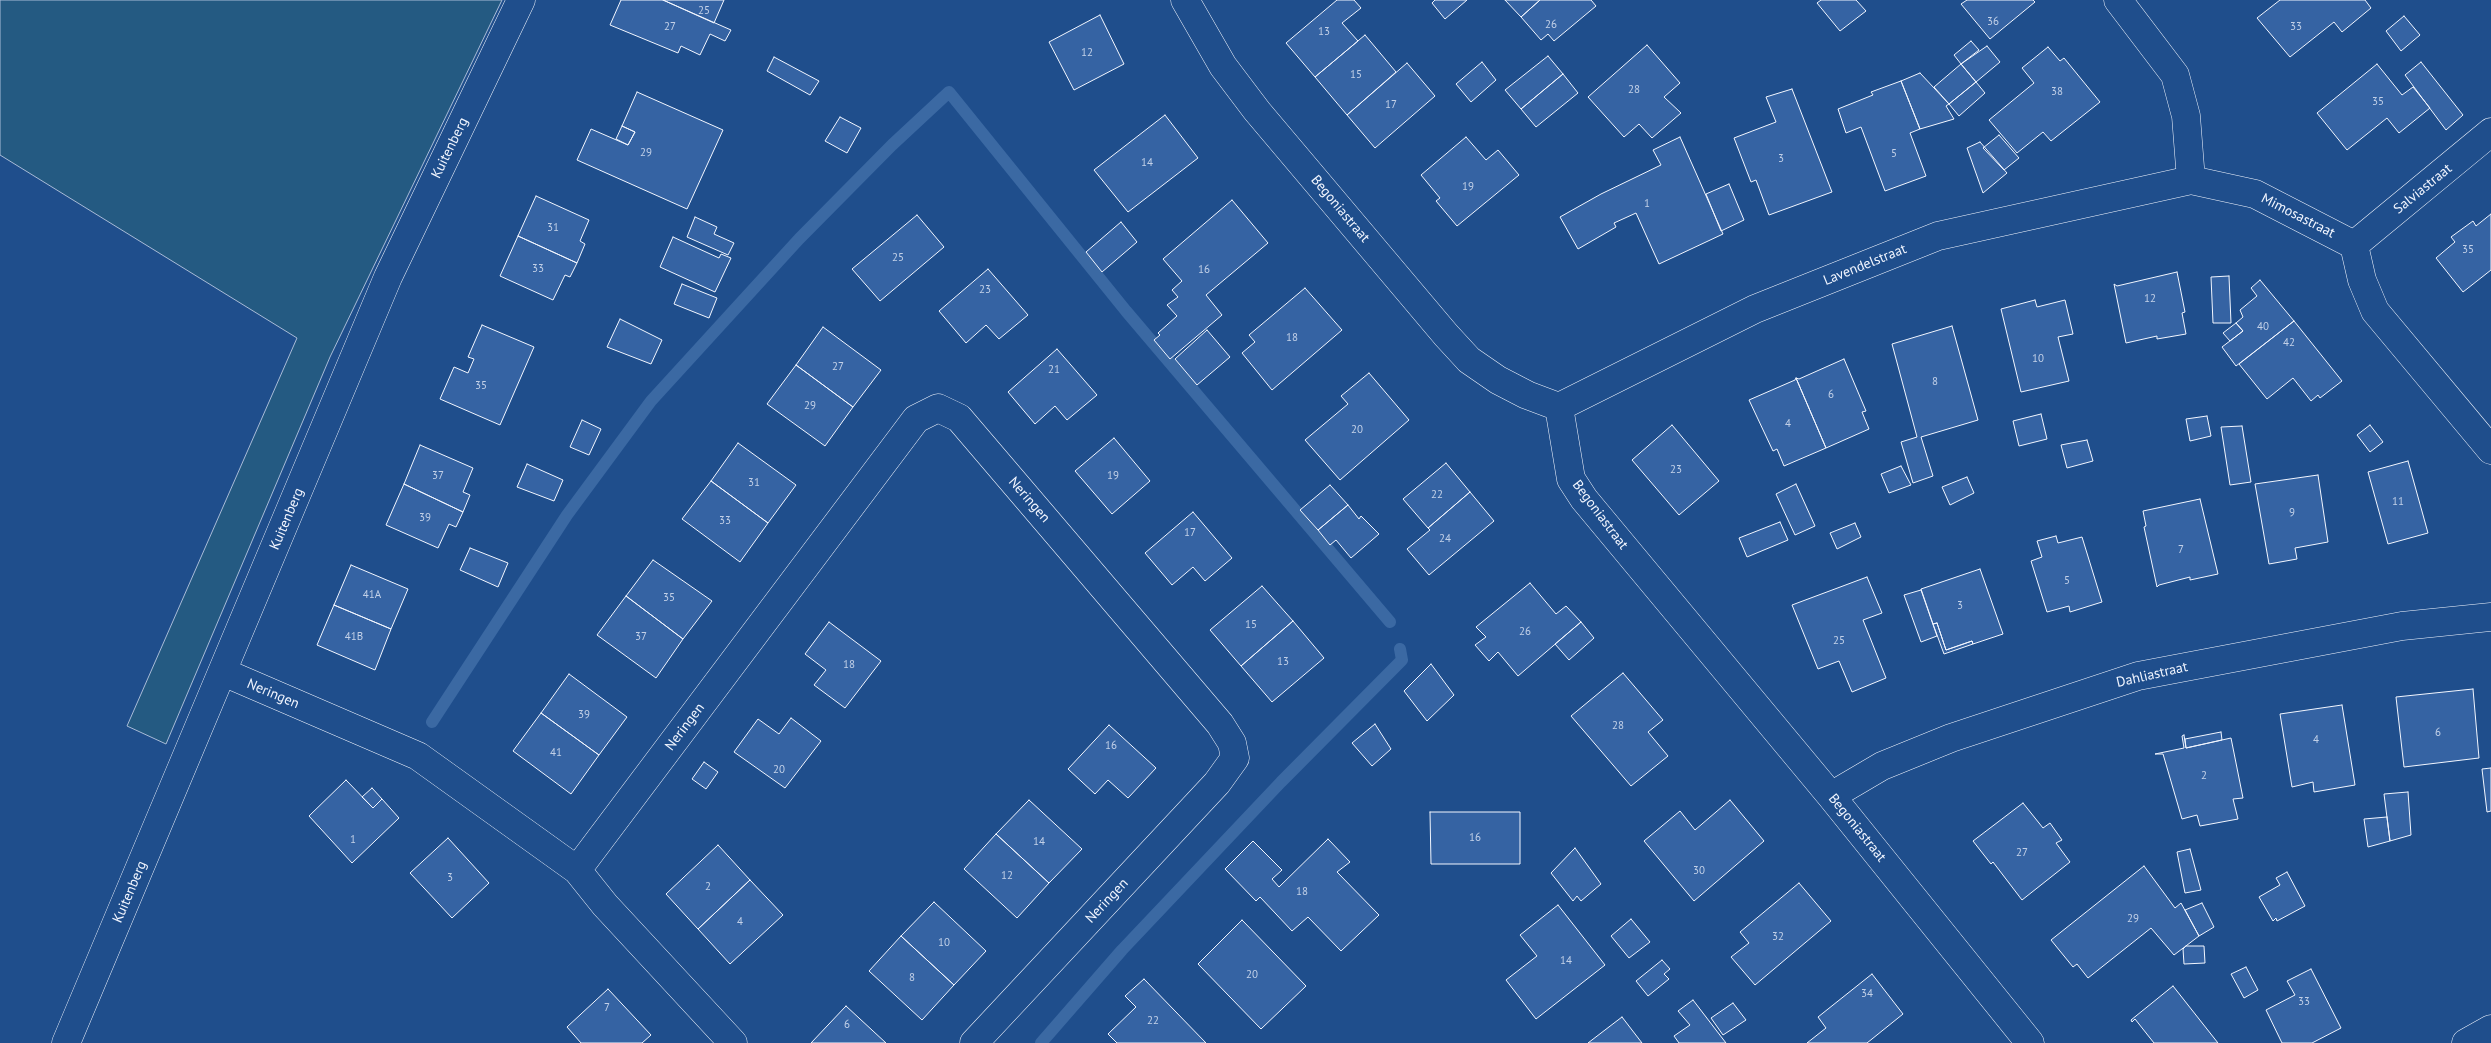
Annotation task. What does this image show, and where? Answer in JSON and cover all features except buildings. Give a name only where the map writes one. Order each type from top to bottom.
[{"type":"street","name":"Kuitenberg","points":[[66,1043],[388,277],[521,0]]},
{"type":"street","name":"Begoniastraat","points":[[1185,0],[1223,66],[1257,112],[1446,335],[1469,360],[1498,380],[1527,395],[1559,407],[1571,479],[1584,499],[1831,796],[2030,1043]]},
{"type":"street","points":[[2118,0],[2144,32],[2175,76],[2186,116],[2192,180]]},
{"type":"street","name":"Salviastraat","points":[[2354,245],[2491,132]]},
{"type":"street","name":"Lavendelstraat","points":[[1559,407],[1755,309],[1938,236],[2192,180]]},
{"type":"street","name":"Mimosastraat","points":[[2192,180],[2255,194],[2354,245]]},
{"type":"street","points":[[2354,245],[2362,280],[2375,311],[2491,450]]},
{"type":"street","name":"Neringen","points":[[577,870],[916,419],[938,408],[959,418],[1220,724],[1232,743],[1235,758],[1217,783],[974,1043]]},
{"type":"street","name":"Dahliastraat","points":[[1831,796],[1882,766],[1951,738],[2138,676],[2402,626],[2491,617]]},
{"type":"street","name":"Neringen","points":[[223,672],[418,756],[577,870],[605,905],[733,1043]]},
{"type":"street","points":[[2466,1043],[2491,1029]]},
{"type":"shaded area","points":[[0,0],[502,0],[330,357],[166,744],[127,726],[297,338],[0,155]]},
{"type":"waterway","points":[[432,722],[567,515],[651,401],[799,239],[892,145],[949,92],[1126,311],[1390,622]]},
{"type":"waterway","points":[[1041,1043],[1122,950],[1281,782],[1402,660],[1400,649]]}]
